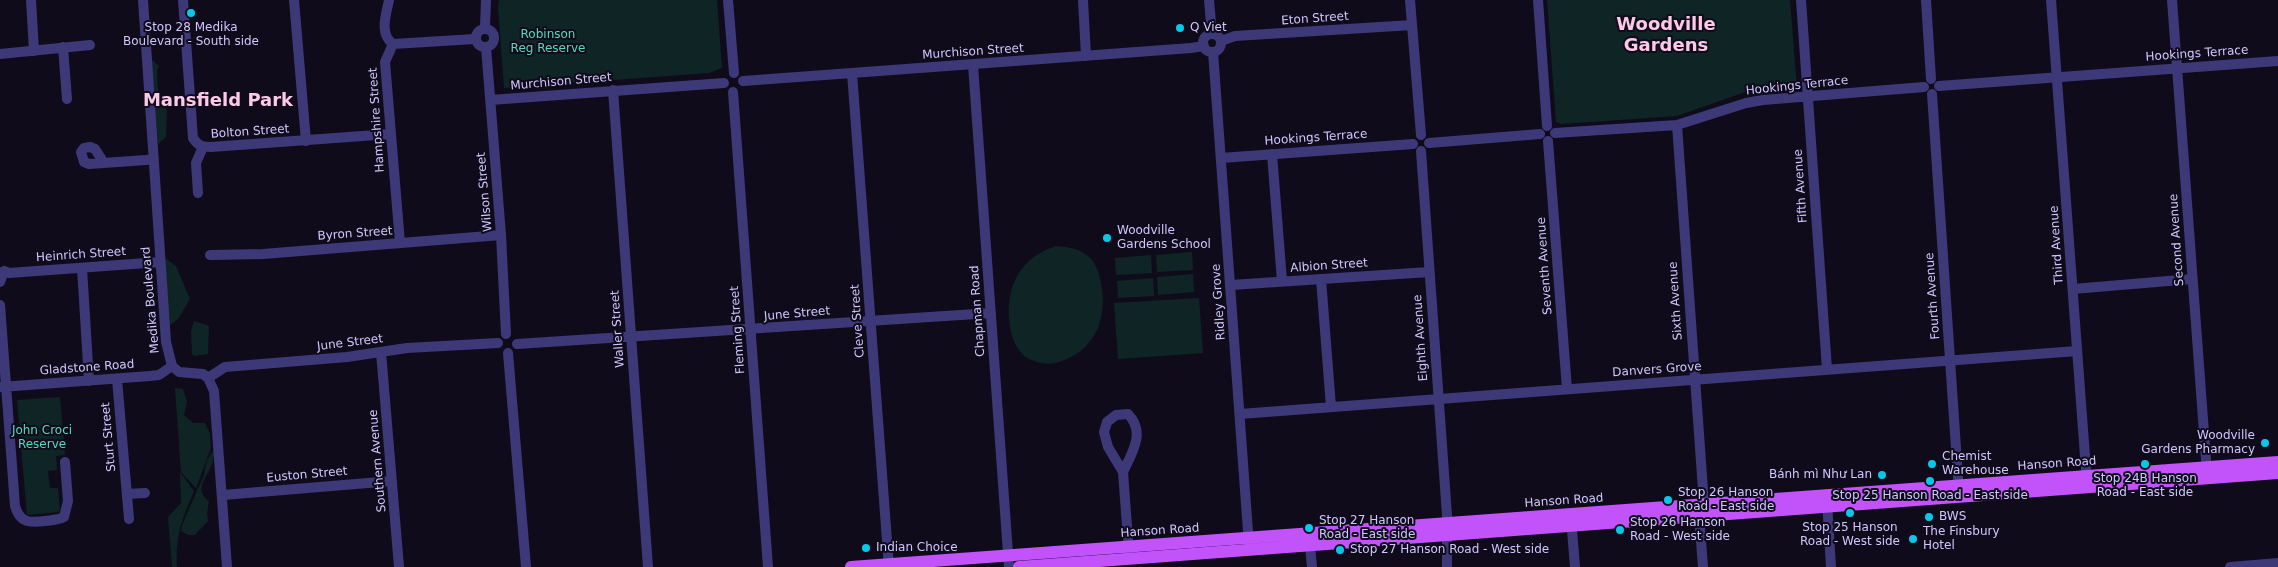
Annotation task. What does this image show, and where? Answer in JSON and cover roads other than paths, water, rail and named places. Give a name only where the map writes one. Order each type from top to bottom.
[{"type":"main road","name":"Hanson Road","points":[[2208,473],[2278,462]]},
{"type":"main road","name":"Hanson Road","points":[[851,567],[1009,561],[1129,553],[1249,544],[1316,533],[1446,529],[2208,473],[2278,473]]},
{"type":"main road","name":"Hanson Road","points":[[1249,544],[1310,546],[1446,529]]},
{"type":"main road","points":[[1310,546],[1312,538],[1316,533]]},
{"type":"main road","name":"Hanson Road","points":[[1019,567],[1129,553]]},
{"type":"street","points":[[31,0],[34,50]]},
{"type":"street","name":"Medika Boulevard","points":[[143,0],[166,342],[172,366],[179,372],[203,374],[208,378]]},
{"type":"street","name":"Bolton Street","points":[[183,0],[193,138],[203,147],[390,134]]},
{"type":"street","points":[[294,0],[306,141]]},
{"type":"street","points":[[389,0],[384,32],[388,40],[393,44],[475,39]]},
{"type":"street","points":[[485,28],[486,0]]},
{"type":"street","points":[[728,0],[734,72]]},
{"type":"street","points":[[1082,0],[1086,56]]},
{"type":"street","points":[[1209,0],[1212,34]]},
{"type":"street","points":[[1410,0],[1421,135]]},
{"type":"street","name":"Seventh Avenue","points":[[1538,0],[1567,389]]},
{"type":"street","name":"Fifth Avenue","points":[[1801,0],[1827,369]]},
{"type":"street","name":"Fourth Avenue","points":[[1926,0],[1958,490]]},
{"type":"street","name":"Third Avenue","points":[[2050,0],[2087,482]]},
{"type":"street","name":"Second Avenue","points":[[2172,0],[2208,473]]},
{"type":"street","name":"Eton Street","points":[[1221,41],[1236,36],[1412,25]]},
{"type":"street","points":[[485,28],[491,31],[494,39],[492,44],[486,47],[480,46],[475,39],[478,31],[485,28]]},
{"type":"street","points":[[1212,34],[1219,37],[1221,41],[1221,46],[1213,52],[1204,46],[1205,38],[1212,34]]},
{"type":"street","name":"Hampshire Street","points":[[393,44],[385,62],[400,243]]},
{"type":"street","points":[[0,54],[90,46]]},
{"type":"street","name":"Murchison Street","points":[[743,81],[1204,46]]},
{"type":"street","points":[[63,47],[67,99]]},
{"type":"street","name":"Wilson Street","points":[[486,47],[501,235],[506,334]]},
{"type":"street","name":"Ridley Grove","points":[[1213,52],[1249,544]]},
{"type":"street","name":"Hookings Terrace","points":[[1429,143],[1677,125],[1754,101],[2278,61]]},
{"type":"street","name":"Chapman Road","points":[[973,65],[1009,561]]},
{"type":"street","points":[[734,72],[740,75],[743,81],[741,89],[733,92],[724,83],[727,76],[734,72]]},
{"type":"street","name":"Cleve Street","points":[[852,73],[888,566]]},
{"type":"street","name":"Murchison Street","points":[[490,100],[724,83]]},
{"type":"street","name":"Waller Street","points":[[613,90],[648,567]]},
{"type":"street","name":"Fleming Street","points":[[733,92],[768,567]]},
{"type":"street","name":"Sixth Avenue","points":[[1677,125],[1694,379],[1703,567]]},
{"type":"street","points":[[1421,135],[1425,136],[1429,143],[1425,150],[1421,151],[1417,150],[1413,144],[1417,136],[1421,135]]},
{"type":"street","name":"Hookings Terrace","points":[[1222,158],[1413,144]]},
{"type":"street","points":[[198,193],[196,163],[203,147]]},
{"type":"street","name":"Eighth Avenue","points":[[1421,151],[1447,567]]},
{"type":"street","points":[[1272,154],[1282,281]]},
{"type":"street","points":[[104,163],[154,159]]},
{"type":"street","name":"Byron Street","points":[[210,255],[263,254],[501,235]]},
{"type":"street","name":"Heinrich Street","points":[[2,269],[9,273],[160,262]]},
{"type":"street","points":[[82,268],[90,381]]},
{"type":"street","points":[[0,282],[2,269]]},
{"type":"street","name":"Albion Street","points":[[1231,285],[1429,272]]},
{"type":"street","points":[[1321,279],[1331,407]]},
{"type":"street","points":[[2073,289],[2192,279]]},
{"type":"street","points":[[0,305],[3,387],[15,506],[18,516],[24,521],[30,523],[64,517],[68,501],[65,462]]},
{"type":"street","name":"June Street","points":[[517,344],[991,313]]},
{"type":"street","points":[[506,334],[513,336],[517,344],[514,350],[508,353],[502,352],[498,343],[500,337],[506,334]]},
{"type":"street","name":"June Street","points":[[208,378],[225,367],[478,343],[498,343]]},
{"type":"street","name":"Danvers Grove","points":[[1240,414],[2077,351]]},
{"type":"street","name":"Southern Avenue","points":[[382,352],[399,567]]},
{"type":"street","points":[[508,353],[526,567]]},
{"type":"street","name":"Gladstone Road","points":[[3,387],[159,375],[172,366]]},
{"type":"street","points":[[208,378],[215,395],[227,567]]},
{"type":"street","name":"Sturt Street","points":[[117,379],[129,519]]},
{"type":"street","points":[[1123,472],[1138,435],[1135,422],[1128,414],[1116,415],[1107,422],[1104,432],[1108,446],[1123,472],[1129,553]]},
{"type":"street","name":"Euston Street","points":[[223,495],[392,481]]},
{"type":"street","points":[[127,494],[144,492]]},
{"type":"street","points":[[1827,501],[1831,567]]},
{"type":"street","points":[[1571,520],[1574,567]]},
{"type":"street","points":[[1310,546],[1312,567]]},
{"type":"street","points":[[2230,567],[2278,563]]},
{"type":"place","name":"Stop 28 Medika Boulevard - South side","points":[[191,13]]},
{"type":"place","name":"Q Viet","points":[[1180,28]]},
{"type":"place","name":"Woodville Gardens School","points":[[1107,238]]},
{"type":"place","name":"Woodville Gardens Pharmacy","points":[[2265,443]]},
{"type":"place","name":"Chemist Warehouse","points":[[1932,464]]},
{"type":"place","name":"Stop 24B Hanson Road - East side","points":[[2145,464]]},
{"type":"place","name":"Bánh mì Như Lan","points":[[1882,475]]},
{"type":"place","name":"Stop 25 Hanson Road - East side","points":[[1930,481]]},
{"type":"place","name":"Stop 26 Hanson Road - East side","points":[[1668,500]]},
{"type":"place","name":"Stop 25 Hanson Road - West side","points":[[1850,513]]},
{"type":"place","name":"BWS","points":[[1929,517]]},
{"type":"place","name":"Stop 27 Hanson Road - East side","points":[[1309,528]]},
{"type":"place","name":"Stop 26 Hanson Road - West side","points":[[1620,530]]},
{"type":"place","name":"The Finsbury Hotel","points":[[1913,539]]},
{"type":"place","name":"Indian Choice","points":[[866,548]]},
{"type":"place","name":"Stop 27 Hanson Road - West side","points":[[1340,550]]},
{"type":"district","name":"Woodville Gardens","points":[[1666,35]]},
{"type":"district","name":"Mansfield Park","points":[[218,101]]},
{"type":"park label","name":"Robinson Reg Reserve","points":[[548,42]]},
{"type":"park label","name":"John Croci Reserve","points":[[42,438]]}]
